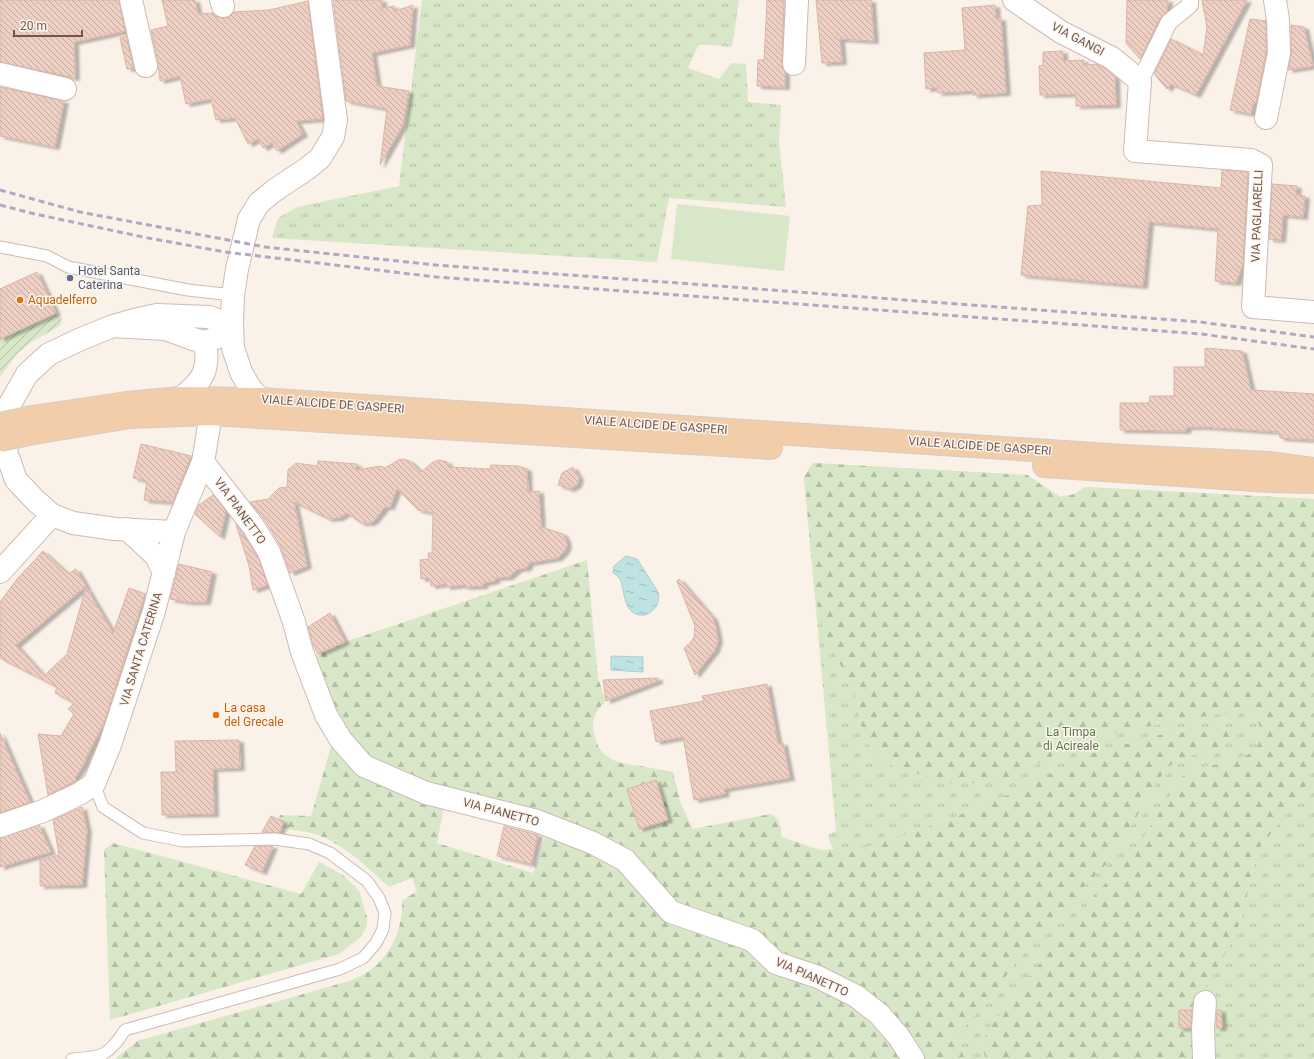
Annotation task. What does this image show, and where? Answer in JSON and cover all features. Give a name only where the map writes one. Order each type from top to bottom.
[{"type":"main road","name":"VIALE ALCIDE DE GASPERI","points":[[0,440],[33,425],[127,403],[181,398],[260,399],[1108,455],[1270,463],[1314,469]]},
{"type":"main road","name":"VIALE ALCIDE DE GASPERI","points":[[0,424],[33,425],[130,417],[211,414],[810,450],[1269,481],[1314,482]]},
{"type":"street","points":[[131,0],[146,66]]},
{"type":"street","points":[[260,399],[250,388],[240,372],[233,348],[233,295],[237,269],[249,219],[259,203],[320,158],[332,137],[336,120],[320,0]]},
{"type":"street","points":[[794,64],[797,0]]},
{"type":"street","name":"VIA GANGI","points":[[1014,0],[1061,32],[1112,58],[1140,81]]},
{"type":"street","points":[[1140,81],[1169,22],[1190,5],[1190,0]]},
{"type":"street","points":[[1266,118],[1279,53],[1278,20],[1275,0]]},
{"type":"street","points":[[0,74],[65,89]]},
{"type":"street","name":"VIA PAGLIARELLI","points":[[1140,81],[1135,151],[1251,160],[1261,166],[1253,307],[1314,312]]},
{"type":"street","points":[[174,532],[73,523],[52,515],[16,480],[7,454],[5,432],[10,404],[27,374],[49,354],[114,326],[134,320],[157,316],[209,317],[232,325]]},
{"type":"street","points":[[114,326],[165,329],[205,342],[221,336],[232,325]]},
{"type":"street","points":[[181,398],[194,388],[202,377],[208,356],[205,342]]},
{"type":"street","name":"VIA SANTA CATERINA","points":[[94,784],[110,746],[154,611],[174,532],[203,462],[211,414]]},
{"type":"street","name":"VIA PIANETTO","points":[[203,462],[253,526],[268,552],[294,622],[302,652],[326,715],[340,740],[364,766],[426,793],[537,821],[593,843],[625,860],[671,912],[752,940],[776,963],[818,977],[856,996],[879,1014],[899,1037],[913,1059]]},
{"type":"street","points":[[0,572],[52,515]]},
{"type":"street","points":[[127,529],[156,556],[164,573]]},
{"type":"street","points":[[0,826],[43,811],[79,794],[94,784]]},
{"type":"street","points":[[1204,1059],[1203,1028],[1205,1002]]},
{"type":"lane","points":[[0,247],[47,256],[68,268],[188,290],[233,295]]},
{"type":"lane","points":[[72,1059],[103,1055],[115,1046],[125,1030],[340,969],[363,958],[376,944],[383,929],[385,913],[379,898],[367,881],[330,853],[309,844],[275,839],[183,841],[143,833],[103,808],[94,784]]},
{"type":"green space","points":[[422,0],[739,0],[732,47],[699,44],[688,68],[719,79],[731,63],[746,64],[748,102],[781,105],[779,141],[786,207],[669,198],[657,262],[272,238],[278,218],[297,207],[399,186]]},
{"type":"green space","points":[[677,204],[790,216],[784,271],[671,259]]},
{"type":"green space","points":[[56,313],[62,320],[60,326],[31,342],[17,354],[0,377],[0,339]]},
{"type":"green space","name":"La Timpa di Acireale","points":[[813,463],[1027,475],[1060,497],[1075,494],[1085,487],[1314,499],[1314,1059],[905,1059],[917,993],[831,845],[828,835],[836,831],[804,477]]},
{"type":"green space","name":"La Timpa di Acireale","points":[[813,463],[1027,475],[1060,497],[1075,494],[1085,487],[1314,499],[1314,653],[1312,675],[1314,754],[1309,779],[1302,794],[1258,850],[1241,920],[1231,943],[1201,997],[1197,1059],[986,1059],[983,1046],[990,1027],[1069,926],[1139,844],[1183,776],[1191,770],[1235,760],[1249,754],[1258,745],[1261,737],[1257,718],[1249,712],[1240,710],[1122,731],[1092,739],[1064,749],[1012,778],[1003,781],[953,783],[896,768],[879,758],[864,737],[855,697],[847,677],[827,640],[822,624],[816,601],[804,477]]},
{"type":"green space","points":[[587,560],[598,678],[606,701],[599,708],[593,724],[596,742],[605,755],[617,761],[673,772],[681,804],[693,829],[770,814],[774,815],[778,820],[782,837],[820,850],[870,846],[940,823],[1015,792],[1090,754],[1159,735],[1231,727],[1237,731],[1237,735],[1233,739],[1214,749],[1183,758],[1169,766],[1159,779],[1128,831],[1106,864],[1030,943],[994,993],[961,1031],[958,1039],[959,1046],[965,1059],[920,1059],[903,1031],[677,907],[627,855],[429,787],[366,761],[344,738],[309,660],[318,654],[345,642]]},
{"type":"green space","points":[[332,743],[444,807],[437,843],[533,873],[547,831],[623,868],[641,885],[751,948],[772,975],[818,983],[874,1018],[907,1059],[115,1059],[137,1041],[349,981],[369,971],[377,965],[390,949],[398,931],[402,911],[402,901],[417,891],[412,878],[389,887],[351,854],[330,840],[307,832],[276,827],[280,815],[311,816]]},
{"type":"green space","points":[[113,843],[301,894],[319,862],[343,875],[359,891],[367,917],[367,925],[361,937],[339,954],[110,1020],[104,850]]},
{"type":"water","points":[[626,556],[637,559],[658,592],[656,607],[647,614],[640,615],[630,610],[620,579],[613,573],[614,566]]},
{"type":"water","points":[[611,656],[643,657],[643,672],[611,670]]},
{"type":"building","points":[[0,0],[119,0],[125,31],[74,42],[75,78],[0,62]]},
{"type":"building","points":[[162,0],[195,0],[198,14],[213,13],[215,16],[221,18],[227,18],[234,12],[269,10],[308,1],[323,119],[296,121],[303,134],[277,151],[272,143],[263,148],[258,139],[248,144],[235,118],[216,120],[211,99],[186,104],[180,76],[160,81],[151,30],[168,26]]},
{"type":"building","points":[[333,0],[382,0],[382,8],[394,6],[395,11],[413,5],[410,45],[372,53],[377,86],[409,91],[403,125],[380,165],[387,109],[346,101]]},
{"type":"building","points":[[767,0],[784,0],[782,63],[785,72],[785,87],[757,86],[758,60],[764,60]]},
{"type":"building","points":[[816,0],[871,0],[874,41],[840,39],[842,62],[822,63]]},
{"type":"building","points":[[1127,0],[1168,0],[1167,12],[1160,18],[1140,59],[1126,43]]},
{"type":"building","points":[[1202,0],[1247,0],[1196,95],[1171,84],[1167,89],[1154,74],[1171,39],[1203,55],[1207,27]]},
{"type":"building","points":[[995,5],[996,19],[1001,18],[1006,93],[973,95],[973,91],[938,93],[937,88],[926,89],[924,53],[965,50],[962,8]]},
{"type":"building","points":[[1250,19],[1266,21],[1266,52],[1256,103],[1253,103],[1251,114],[1230,110]]},
{"type":"building","points":[[1291,25],[1304,27],[1313,66],[1288,70],[1291,53]]},
{"type":"building","points":[[126,36],[134,68],[127,69],[120,38]]},
{"type":"building","points":[[1063,51],[1063,61],[1084,60],[1083,65],[1097,64],[1115,77],[1116,105],[1076,106],[1076,94],[1040,95],[1039,66],[1043,65],[1043,52]]},
{"type":"building","points":[[0,87],[64,101],[55,147],[0,136]]},
{"type":"building","points":[[1222,170],[1248,172],[1243,264],[1236,283],[1215,281],[1218,229],[1149,222],[1143,286],[1021,275],[1028,206],[1042,205],[1041,171],[1221,188]]},
{"type":"building","points":[[1272,184],[1297,186],[1296,195],[1305,196],[1303,217],[1283,215],[1281,240],[1269,239]]},
{"type":"building","points":[[37,272],[56,313],[0,339],[0,289]]},
{"type":"building","points":[[1205,348],[1242,351],[1251,390],[1314,394],[1314,440],[1280,438],[1279,432],[1204,427],[1187,427],[1186,431],[1120,430],[1120,403],[1149,403],[1150,396],[1174,396],[1174,367],[1205,367]]},
{"type":"building","points":[[141,444],[191,456],[173,502],[144,500],[147,481],[133,478]]},
{"type":"building","points":[[403,459],[410,461],[421,472],[433,462],[439,460],[447,462],[450,467],[490,469],[491,465],[518,466],[527,469],[528,492],[539,491],[541,527],[563,534],[567,546],[564,552],[558,558],[529,563],[527,568],[518,569],[509,577],[495,578],[495,581],[484,583],[483,586],[465,587],[464,585],[446,587],[446,584],[431,586],[430,578],[421,579],[420,560],[429,559],[428,553],[432,553],[433,513],[418,510],[397,489],[390,507],[385,507],[374,521],[370,523],[361,523],[347,513],[339,518],[329,519],[294,502],[307,566],[290,573],[280,545],[264,519],[250,502],[268,499],[279,488],[287,487],[288,470],[296,463],[317,466],[318,461],[357,464],[356,470],[381,466],[385,468],[398,460]]},
{"type":"building","points":[[573,467],[579,478],[577,485],[570,489],[558,485],[562,473]]},
{"type":"building","points":[[213,495],[226,511],[220,537],[195,514],[199,505]]},
{"type":"building","points":[[236,524],[258,557],[268,585],[253,590],[249,566]]},
{"type":"building","points":[[43,551],[68,574],[76,569],[86,586],[16,645],[45,677],[49,671],[67,654],[86,587],[113,633],[129,588],[145,594],[104,723],[85,760],[86,761],[75,778],[76,781],[48,795],[38,734],[61,736],[74,714],[68,709],[74,703],[55,693],[57,687],[0,658],[0,602],[17,579]]},
{"type":"building","points":[[179,564],[212,572],[206,602],[187,602],[170,599]]},
{"type":"building","points":[[679,579],[713,618],[718,640],[715,650],[695,675],[684,648],[694,637],[695,626],[677,581]]},
{"type":"building","points":[[330,613],[345,642],[318,654],[313,645],[308,627]]},
{"type":"building","points":[[658,678],[658,681],[606,701],[603,680]]},
{"type":"building","points":[[767,684],[778,744],[783,743],[790,778],[724,789],[725,794],[694,800],[683,737],[656,742],[650,711],[704,701],[702,696]]},
{"type":"building","points":[[0,733],[30,802],[0,813]]},
{"type":"building","points":[[239,740],[240,768],[213,769],[214,814],[162,815],[161,772],[176,772],[175,741]]},
{"type":"building","points":[[656,780],[668,820],[639,829],[627,789]]},
{"type":"building","points":[[82,807],[87,830],[82,885],[40,886],[40,860],[59,855],[53,820]]},
{"type":"building","points":[[271,816],[284,822],[279,833],[262,832]]},
{"type":"building","points":[[39,825],[51,852],[0,867],[0,838]]},
{"type":"building","points":[[504,826],[538,835],[531,864],[497,856]]},
{"type":"building","points":[[255,846],[273,846],[262,872],[245,865]]},
{"type":"building","points":[[1179,1010],[1192,1010],[1191,1028],[1179,1028]]},
{"type":"building","points":[[1217,1010],[1221,1010],[1222,1028],[1216,1028]]},
{"type":"railway","points":[[0,190],[80,212],[265,247],[436,265],[1200,322],[1314,337]]},
{"type":"railway","points":[[0,205],[143,237],[225,252],[436,277],[1201,334],[1314,349]]},
{"type":"place","name":"Hotel Santa Caterina","points":[[70,278]]},
{"type":"place","name":"Aquadelferro","points":[[20,300]]},
{"type":"place","name":"La casa del Grecale","points":[[216,715]]}]
